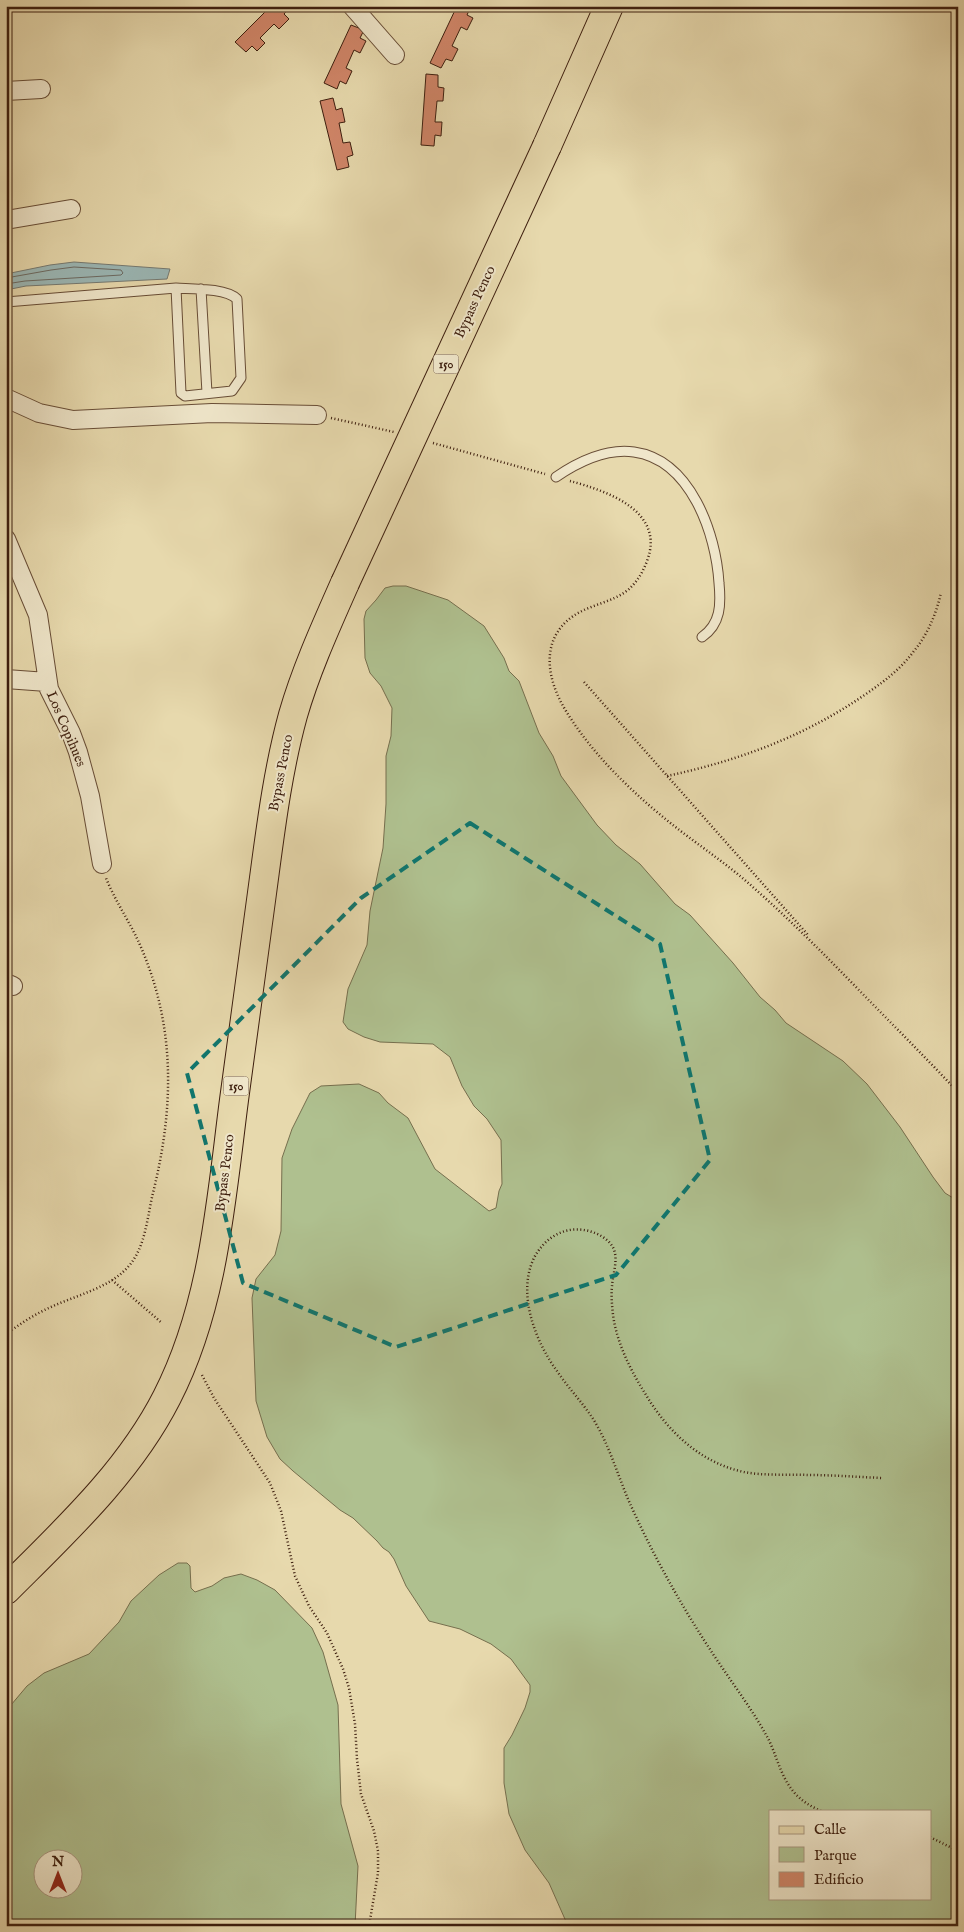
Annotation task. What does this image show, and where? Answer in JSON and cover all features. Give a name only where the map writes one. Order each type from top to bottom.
[{"type":"main road","name":"Bypass Penco","points":[[6,1590],[107,1485],[146,1435],[167,1398],[179,1371],[195,1328],[208,1276],[222,1198],[272,824],[293,714],[305,677],[345,583],[547,146],[609,6]]},
{"type":"main road","name":"Bypass Penco","points":[[6,1577],[44,1551]]},
{"type":"street","points":[[352,6],[395,55]]},
{"type":"street","points":[[6,91],[41,89]]},
{"type":"street","points":[[6,220],[71,209]]},
{"type":"street","points":[[6,398],[50,416],[73,420],[212,412],[317,415]]},
{"type":"street","name":"Los Copihues","points":[[6,539],[38,616],[47,682],[51,696],[71,733],[80,759],[90,796],[102,864]]},
{"type":"street","points":[[6,680],[47,682]]},
{"type":"lane","points":[[6,302],[176,288],[201,289],[232,294],[237,299],[241,378],[232,390],[186,396],[181,392],[176,288]]},
{"type":"lane","points":[[201,289],[207,394]]},
{"type":"lane","points":[[556,477],[598,456],[624,451],[636,452],[652,458],[668,468],[682,481],[696,499],[706,521],[714,543],[719,573],[718,617],[712,629],[702,637]]},
{"type":"path","points":[[317,415],[401,434]]},
{"type":"path","points":[[428,441],[601,491],[626,503],[643,520],[648,528],[651,546],[643,571],[627,591],[579,612],[565,623],[555,636],[550,651],[553,683],[562,704],[596,751],[636,792],[670,823],[752,886],[821,950]]},
{"type":"path","points":[[667,776],[730,760],[760,750],[811,727],[855,701],[894,673],[914,651],[930,626],[941,593]]},
{"type":"path","points":[[584,682],[821,950],[958,1092]]},
{"type":"path","points":[[6,1334],[34,1316],[112,1280],[125,1270],[135,1258],[149,1216],[164,1143],[169,1064],[163,1017],[150,971],[132,927],[109,886],[102,864]]},
{"type":"path","points":[[819,1810],[803,1800],[788,1784],[765,1733],[698,1631],[660,1567],[628,1501],[610,1452],[596,1423],[555,1369],[546,1353],[532,1321],[528,1292],[530,1269],[537,1252],[548,1240],[570,1230],[597,1233],[612,1246],[616,1258],[612,1307],[617,1332],[627,1361],[649,1401],[670,1428],[691,1448],[705,1457],[733,1469],[758,1474],[883,1478]]},
{"type":"path","points":[[112,1280],[162,1323]]},
{"type":"path","points":[[202,1375],[214,1398],[270,1483],[281,1511],[295,1576],[309,1606],[327,1633],[343,1669],[356,1724],[361,1794],[374,1831],[378,1851],[378,1873],[369,1926]]},
{"type":"path","points":[[932,1838],[958,1851]]},
{"type":"highlighted area","points":[[470,823],[660,944],[710,1160],[616,1275],[396,1347],[243,1283],[187,1073],[361,898]]},
{"type":"green space","points":[[406,586],[448,600],[484,626],[504,658],[509,671],[519,681],[539,733],[553,756],[561,776],[597,825],[616,845],[640,864],[675,904],[690,915],[733,963],[760,997],[786,1023],[843,1061],[867,1084],[900,1127],[945,1193],[958,1201],[958,1926],[568,1926],[549,1883],[525,1850],[509,1814],[504,1783],[504,1748],[525,1708],[530,1685],[511,1659],[491,1644],[460,1629],[429,1621],[406,1586],[389,1552],[353,1518],[340,1510],[280,1459],[267,1437],[256,1401],[252,1298],[256,1279],[275,1255],[281,1231],[282,1158],[292,1129],[310,1093],[321,1086],[359,1084],[379,1093],[388,1103],[408,1118],[435,1169],[489,1211],[496,1208],[502,1184],[501,1140],[487,1119],[474,1106],[462,1086],[450,1057],[433,1044],[380,1042],[364,1037],[348,1029],[343,1022],[348,989],[367,945],[370,911],[383,848],[386,804],[386,756],[391,736],[392,708],[381,686],[370,673],[365,658],[364,619],[366,611],[385,588]]},
{"type":"green space","points":[[178,1563],[187,1563],[190,1566],[191,1588],[195,1592],[212,1586],[224,1578],[241,1574],[275,1590],[312,1628],[323,1652],[338,1705],[341,1804],[358,1866],[355,1926],[6,1926],[6,1713],[27,1686],[44,1673],[89,1654],[119,1622],[131,1601],[159,1575]]},
{"type":"water","points":[[74,262],[170,269],[167,279],[26,286],[6,290],[6,274]]},
{"type":"building","points":[[271,6],[291,6],[284,14],[289,19],[279,29],[274,24],[260,38],[265,43],[257,51],[252,46],[246,52],[235,42]]},
{"type":"building","points":[[457,6],[471,6],[467,15],[473,18],[467,30],[461,27],[452,46],[458,49],[452,61],[446,59],[441,68],[430,63]]},
{"type":"building","points":[[351,25],[364,30],[360,38],[366,41],[360,53],[354,50],[346,68],[352,71],[346,84],[340,81],[337,89],[324,83]]},
{"type":"building","points":[[426,74],[438,75],[438,87],[444,88],[443,101],[437,101],[435,122],[442,122],[441,136],[435,135],[434,146],[421,145]]},
{"type":"building","points":[[333,98],[336,110],[342,108],[345,122],[339,123],[343,143],[350,142],[353,155],[347,157],[349,167],[337,170],[320,101]]}]
